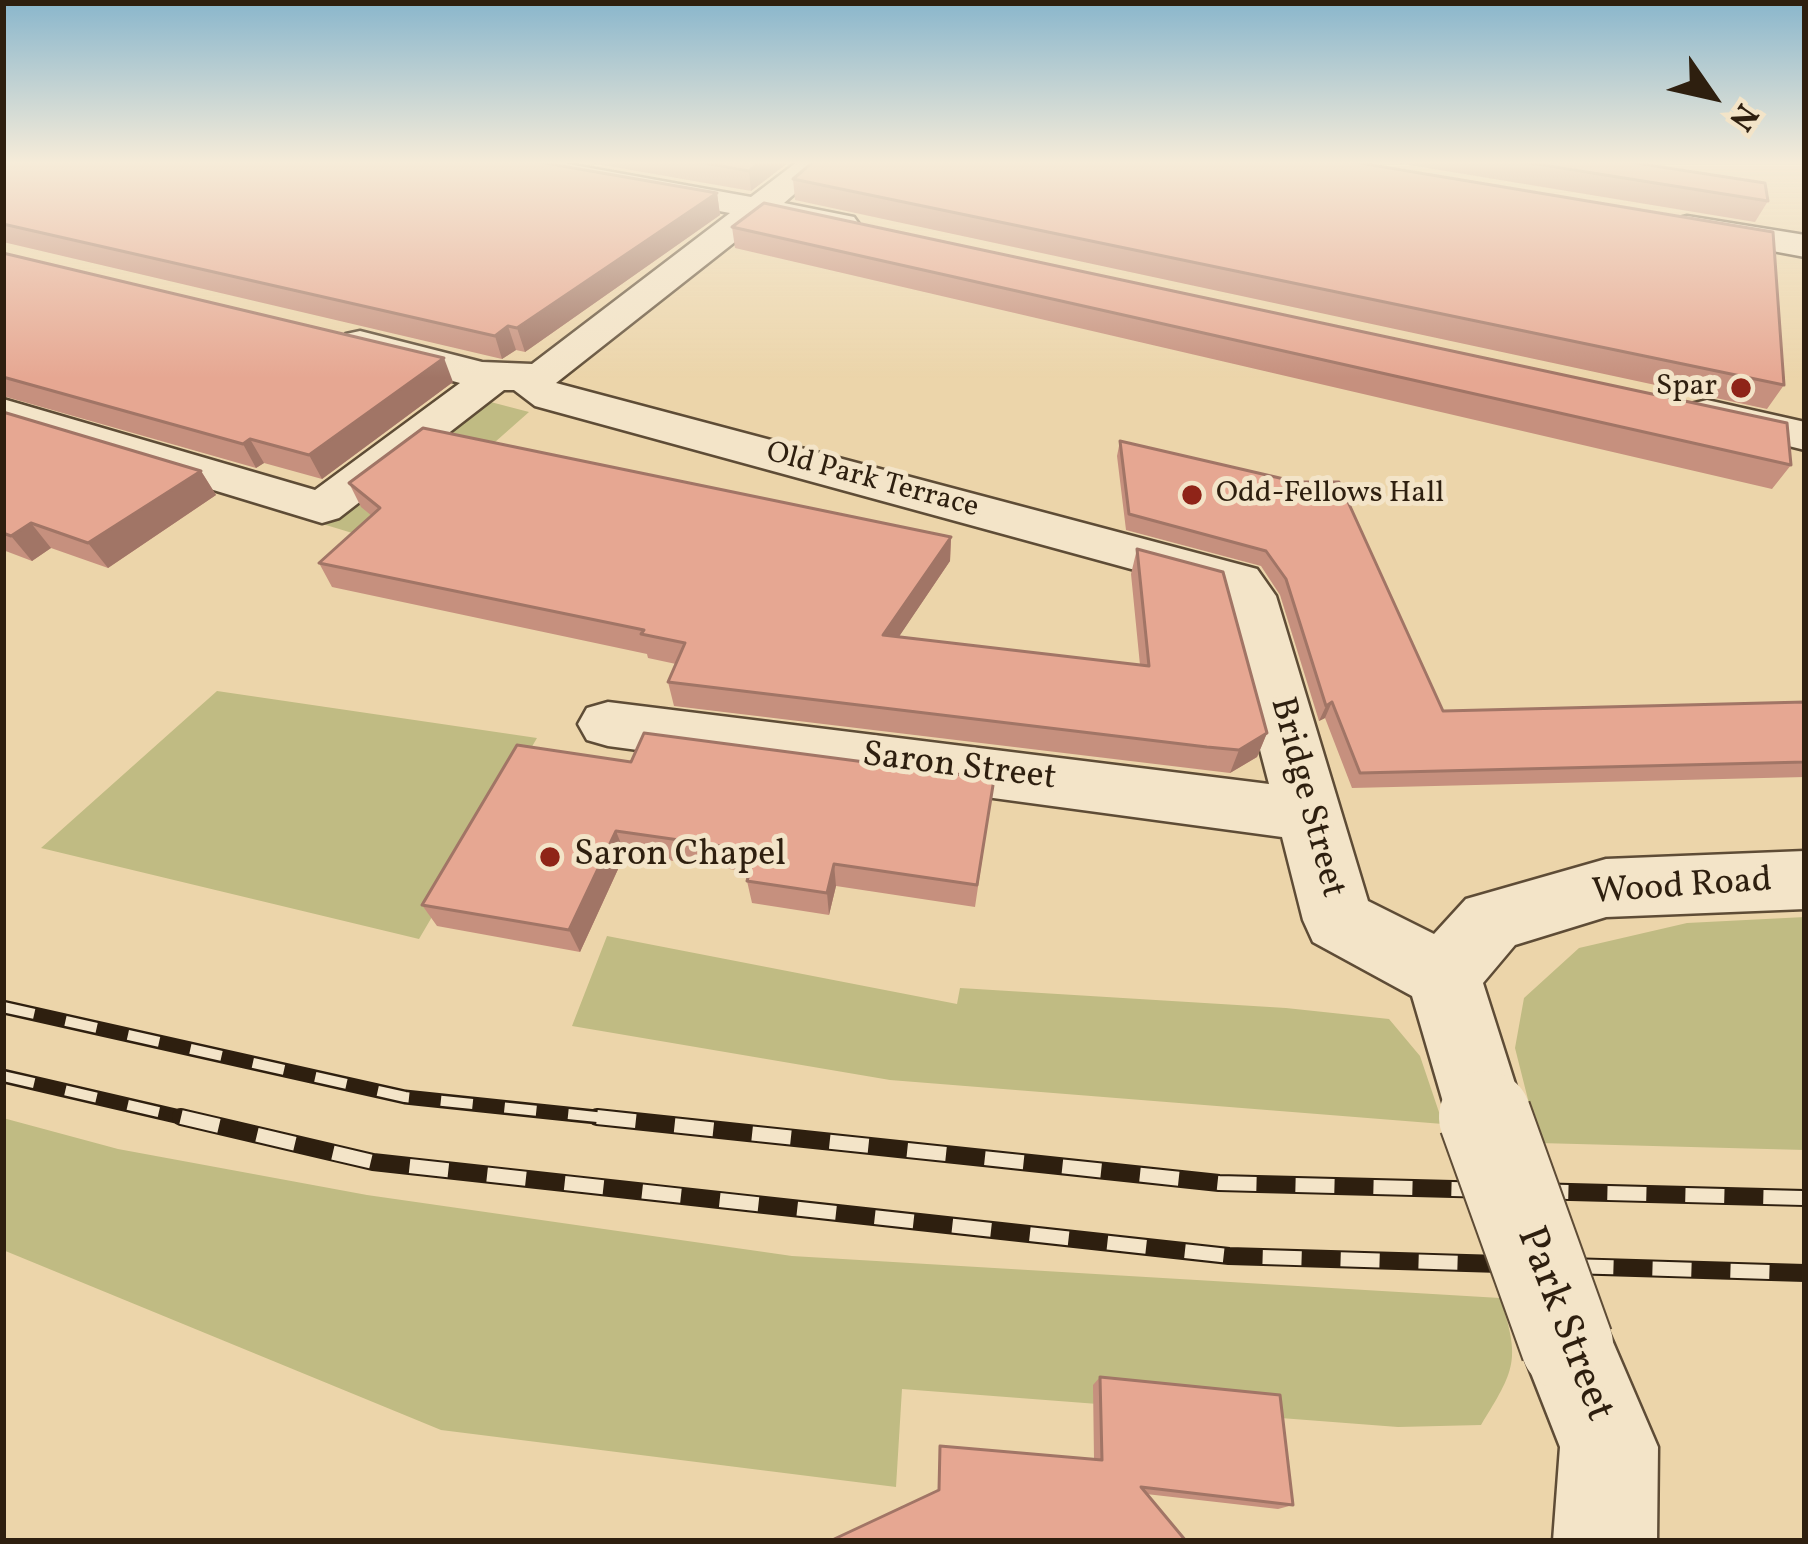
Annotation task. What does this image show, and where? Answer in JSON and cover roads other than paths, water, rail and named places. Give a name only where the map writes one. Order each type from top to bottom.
[{"type":"street","points":[[3,412],[322,508],[514,378],[548,373],[725,234]]},
{"type":"street","points":[[1732,234],[1805,246]]},
{"type":"street","name":"Old Park Terrace","points":[[317,332],[514,378],[550,397],[1221,573]]},
{"type":"street","points":[[1666,404],[1805,436]]},
{"type":"street","name":"Bridge Street","points":[[1221,573],[1238,581],[1249,596],[1338,920],[1444,976]]},
{"type":"street","name":"Saron Street","points":[[608,724],[1310,815]]},
{"type":"street","name":"Wood Road","points":[[1444,976],[1491,921],[1606,888],[1805,880]]},
{"type":"street","name":"Park Street","points":[[1444,976],[1484,1114],[1609,1447],[1605,1541]]},
{"type":"railway","points":[[3,1007],[405,1097],[625,1120]]},
{"type":"railway","points":[[3,1076],[193,1120]]},
{"type":"railway","points":[[181,1117],[373,1162],[1229,1256],[1805,1273]]},
{"type":"railway","points":[[597,1117],[1219,1183],[1805,1198]]},
{"type":"place","name":"Spar","points":[[1741,388]]},
{"type":"place","name":"Odd-Fellows Hall","points":[[1192,495]]},
{"type":"place","name":"Saron Chapel","points":[[550,857]]}]
